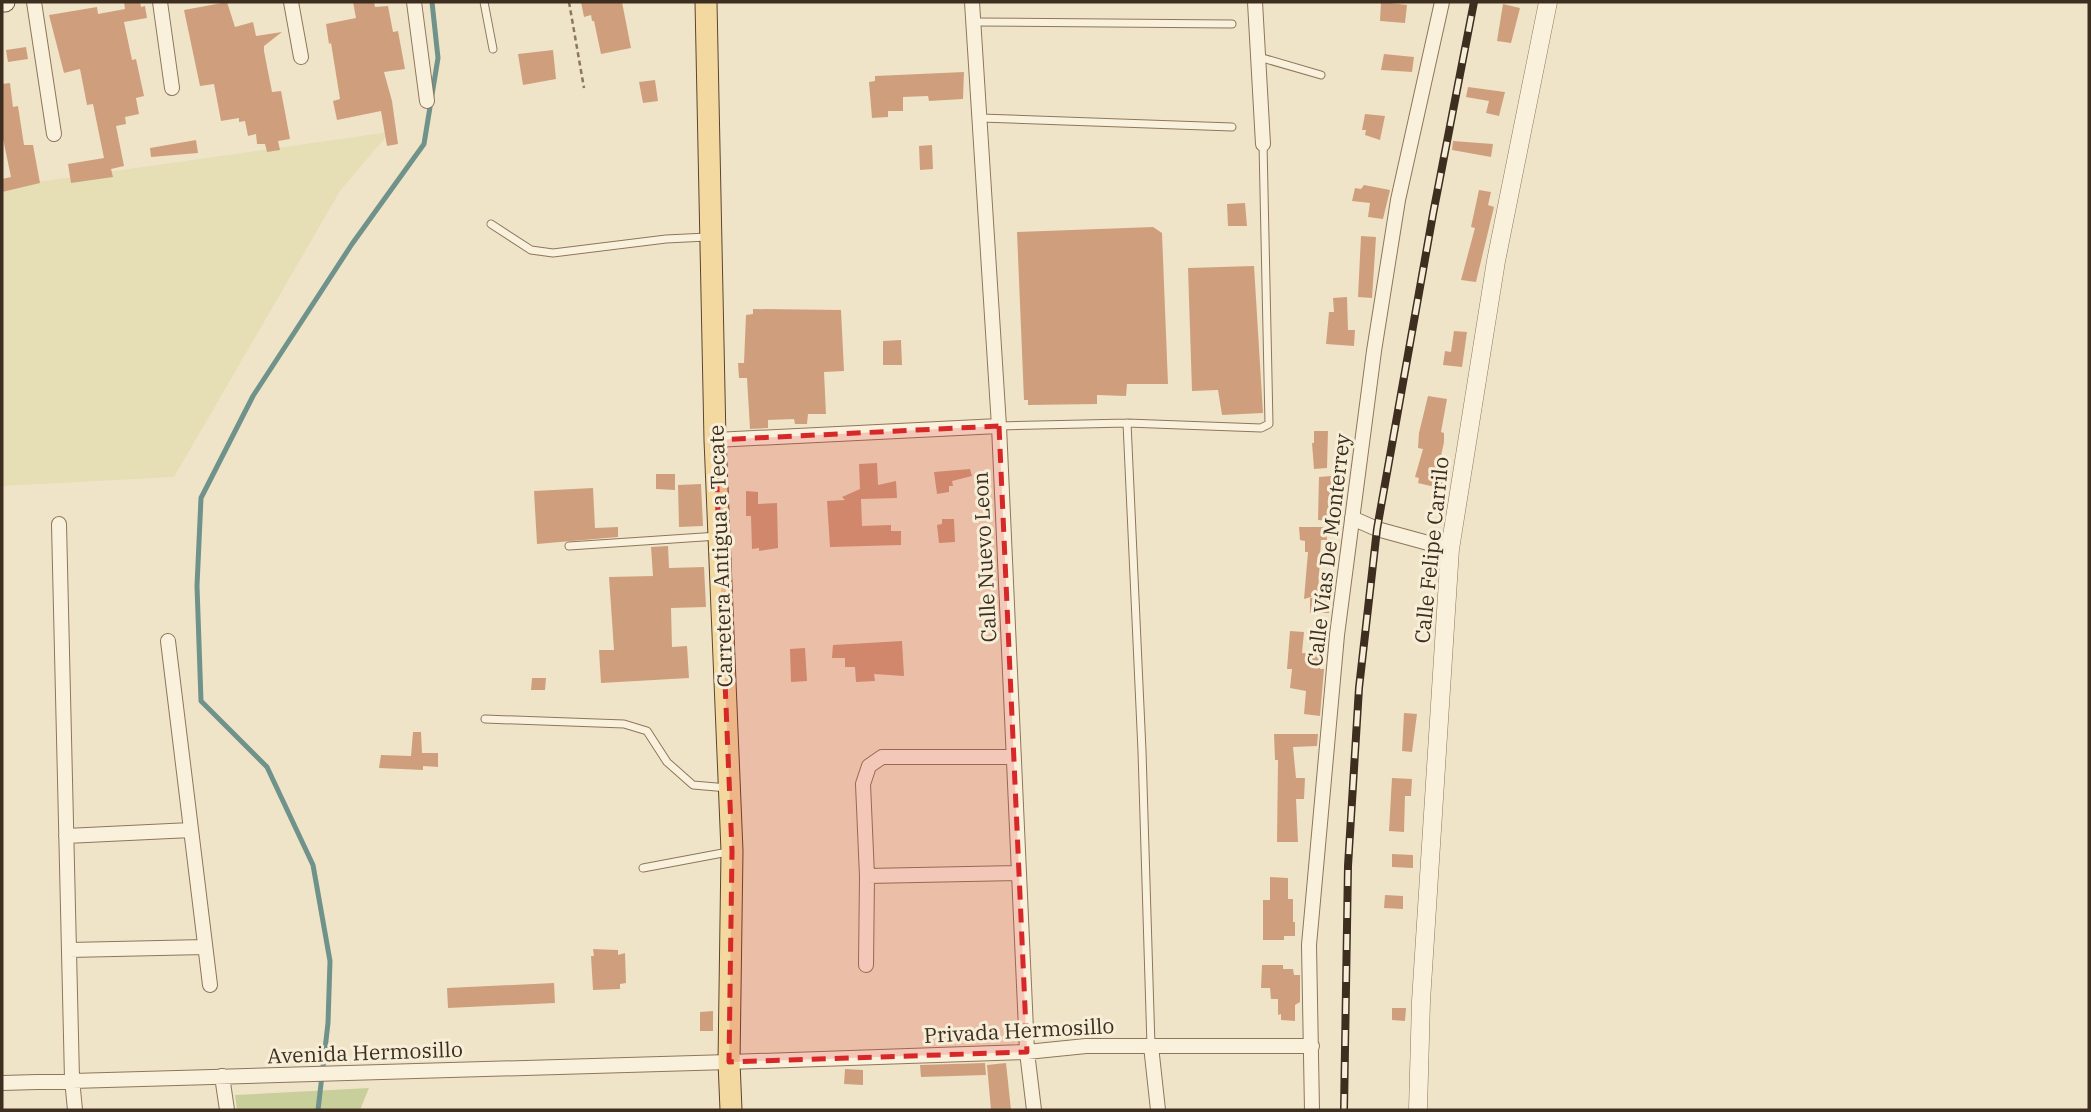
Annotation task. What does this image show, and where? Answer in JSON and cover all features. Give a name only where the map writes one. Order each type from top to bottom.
[{"type":"main road","name":"Carretera Antigua a Tecate","points":[[706,2],[715,440],[732,851],[729,1062],[732,1110]]},
{"type":"street","points":[[34,2],[54,134]]},
{"type":"street","points":[[160,2],[172,88]]},
{"type":"street","points":[[291,2],[301,57]]},
{"type":"street","points":[[414,2],[427,102]]},
{"type":"street","name":"Calle Nuevo Leon","points":[[972,2],[999,426],[1027,1052],[1034,1110]]},
{"type":"street","points":[[1255,2],[1264,145]]},
{"type":"street","name":"Calle Vías De Monterrey","points":[[1312,1110],[1309,945],[1337,635],[1374,351],[1398,200],[1442,2]]},
{"type":"street","name":"Calle Felipe Carrilo","points":[[1418,1110],[1421,1001],[1450,549],[1496,261],[1548,2]]},
{"type":"street","points":[[715,440],[999,426]]},
{"type":"street","points":[[1352,519],[1377,529],[1450,549]]},
{"type":"street","points":[[59,524],[72,1079],[75,1110]]},
{"type":"street","points":[[168,641],[210,985]]},
{"type":"street","points":[[866,965],[867,876],[863,784],[869,766],[883,757],[1014,757]]},
{"type":"street","points":[[66,836],[191,830]]},
{"type":"street","points":[[867,876],[1018,873]]},
{"type":"street","points":[[69,950],[205,947]]},
{"type":"street","name":"Privada Hermosillo","points":[[729,1062],[1027,1052],[1086,1046],[1312,1046]]},
{"type":"street","points":[[1151,1046],[1158,1110]]},
{"type":"street","name":"Avenida Hermosillo","points":[[2,1083],[729,1062]]},
{"type":"street","points":[[222,1076],[227,1110]]},
{"type":"lane","points":[[484,2],[493,49]]},
{"type":"lane","points":[[973,22],[1232,24]]},
{"type":"lane","points":[[1258,57],[1321,75]]},
{"type":"lane","points":[[979,118],[1232,127]]},
{"type":"lane","points":[[999,426],[1127,423],[1261,428],[1269,424],[1264,145]]},
{"type":"lane","points":[[491,224],[531,250],[553,253],[666,239],[711,237]]},
{"type":"lane","points":[[1127,423],[1143,751],[1151,1046]]},
{"type":"lane","points":[[569,546],[719,536]]},
{"type":"lane","points":[[485,719],[624,724],[646,731],[667,762],[693,785],[729,788]]},
{"type":"lane","points":[[643,868],[732,851]]},
{"type":"path","points":[[569,2],[584,88]]},
{"type":"highlighted area","points":[[999,426],[1027,1052],[729,1062],[732,851],[715,440]]},
{"type":"shaded area","points":[[390,132],[340,191],[174,477],[2,486],[2,187]]},
{"type":"green space","points":[[369,1088],[360,1110],[237,1110],[235,1095]]},
{"type":"building","points":[[124,2],[140,2],[141,7],[145,6],[147,18],[124,22],[132,60],[136,59],[144,96],[136,98],[139,114],[125,117],[126,124],[116,126],[124,166],[111,169],[113,177],[71,183],[68,164],[104,158],[93,104],[87,105],[80,69],[64,73],[49,15],[97,7],[98,14],[125,9]]},
{"type":"building","points":[[227,2],[235,27],[253,22],[256,36],[282,32],[264,46],[272,92],[281,91],[290,139],[278,141],[280,150],[267,152],[265,144],[257,144],[256,134],[248,136],[245,121],[239,122],[239,118],[221,121],[214,84],[200,86],[184,10]]},
{"type":"building","points":[[353,2],[374,2],[375,7],[388,6],[393,32],[398,31],[405,69],[384,72],[392,101],[398,144],[387,146],[381,111],[337,120],[333,101],[340,99],[326,24],[356,18]]},
{"type":"building","points":[[581,2],[622,2],[631,48],[601,54],[594,21],[591,15],[584,17]]},
{"type":"building","points":[[1381,2],[1407,5],[1405,23],[1380,21]]},
{"type":"building","points":[[1503,4],[1520,8],[1511,43],[1497,41]]},
{"type":"building","points":[[26,47],[28,59],[8,62],[6,50]]},
{"type":"building","points":[[553,50],[556,79],[523,85],[518,54]]},
{"type":"building","points":[[1384,54],[1414,57],[1412,72],[1381,70]]},
{"type":"building","points":[[964,72],[963,99],[929,101],[928,96],[903,97],[903,111],[888,111],[888,117],[872,118],[869,82],[875,81],[875,76]]},
{"type":"building","points":[[655,80],[658,101],[643,103],[639,82]]},
{"type":"building","points":[[10,83],[13,107],[18,106],[24,145],[33,145],[40,183],[2,192],[2,179],[11,177],[2,134],[2,84]]},
{"type":"building","points":[[1468,87],[1505,92],[1499,116],[1486,113],[1489,101],[1466,97]]},
{"type":"building","points":[[1365,114],[1385,116],[1380,140],[1365,135],[1366,130],[1362,130]]},
{"type":"building","points":[[196,140],[198,153],[151,157],[150,148]]},
{"type":"building","points":[[1453,141],[1493,144],[1491,157],[1452,150]]},
{"type":"building","points":[[932,145],[933,169],[920,170],[919,146]]},
{"type":"building","points":[[1364,185],[1390,190],[1383,219],[1368,217],[1370,203],[1352,201],[1355,188],[1361,189]]},
{"type":"building","points":[[1479,190],[1491,192],[1488,205],[1494,207],[1476,282],[1461,280],[1475,228],[1471,227]]},
{"type":"building","points":[[1245,203],[1247,226],[1228,226],[1227,204]]},
{"type":"building","points":[[1153,227],[1162,233],[1168,384],[1127,384],[1126,396],[1097,395],[1097,404],[1028,405],[1028,400],[1024,400],[1017,232]]},
{"type":"building","points":[[1361,236],[1376,237],[1372,298],[1358,297]]},
{"type":"building","points":[[1254,266],[1263,413],[1222,415],[1218,390],[1192,391],[1188,268]]},
{"type":"building","points":[[1347,297],[1348,330],[1355,330],[1354,346],[1326,344],[1329,312],[1334,312],[1333,298]]},
{"type":"building","points":[[753,309],[841,310],[844,371],[824,372],[826,414],[808,414],[807,424],[795,424],[794,419],[768,420],[768,428],[750,429],[747,378],[739,378],[738,363],[744,363],[746,315],[753,314]]},
{"type":"building","points":[[1454,331],[1467,332],[1462,367],[1443,365],[1445,351],[1451,352]]},
{"type":"building","points":[[901,340],[902,365],[883,365],[883,341]]},
{"type":"building","points":[[1428,396],[1447,399],[1441,432],[1444,433],[1444,442],[1437,474],[1446,477],[1443,489],[1418,483],[1419,478],[1415,477],[1423,449],[1418,448],[1419,433]]},
{"type":"building","points":[[1314,431],[1328,431],[1327,468],[1314,469]]},
{"type":"building","points":[[877,463],[878,485],[896,481],[897,498],[861,499],[862,526],[891,525],[891,531],[901,531],[901,545],[830,547],[827,501],[845,500],[842,497],[860,489],[859,464]]},
{"type":"building","points":[[970,469],[972,476],[952,481],[953,486],[949,486],[949,492],[937,494],[934,472]]},
{"type":"building","points":[[656,474],[675,474],[675,490],[656,489]]},
{"type":"building","points":[[1331,476],[1331,500],[1340,502],[1340,522],[1318,520],[1319,477]]},
{"type":"building","points":[[701,484],[703,526],[679,527],[678,485]]},
{"type":"building","points":[[593,488],[595,528],[618,527],[618,537],[537,544],[534,491]]},
{"type":"building","points":[[746,491],[758,492],[758,504],[777,503],[778,548],[759,551],[759,548],[752,549],[751,516],[746,516]]},
{"type":"building","points":[[942,519],[954,519],[955,542],[939,543],[937,525],[942,524]]},
{"type":"building","points":[[1299,527],[1326,527],[1327,540],[1321,540],[1318,595],[1304,599],[1308,552],[1305,552],[1305,541],[1300,540]]},
{"type":"building","points":[[668,546],[669,568],[704,567],[706,607],[671,608],[672,647],[687,646],[689,678],[601,683],[599,650],[614,650],[609,577],[653,576],[651,547]]},
{"type":"building","points":[[1329,597],[1329,613],[1310,613],[1310,598]]},
{"type":"building","points":[[1290,631],[1304,632],[1302,653],[1319,654],[1320,669],[1324,669],[1320,716],[1304,714],[1306,691],[1290,688],[1292,669],[1287,669]]},
{"type":"building","points":[[902,641],[904,676],[874,674],[875,681],[856,682],[855,667],[845,667],[845,658],[832,658],[833,645]]},
{"type":"building","points":[[805,648],[807,681],[791,682],[790,649]]},
{"type":"building","points":[[532,678],[546,678],[545,690],[531,690]]},
{"type":"building","points":[[1404,713],[1417,714],[1412,752],[1402,751]]},
{"type":"building","points":[[413,732],[421,732],[422,753],[438,753],[438,767],[423,766],[423,770],[379,768],[381,755],[411,756]]},
{"type":"building","points":[[1274,734],[1318,734],[1317,746],[1293,747],[1296,778],[1305,778],[1304,799],[1296,799],[1298,842],[1277,842],[1278,760],[1275,760]]},
{"type":"building","points":[[1392,778],[1412,779],[1411,796],[1405,796],[1404,832],[1389,831]]},
{"type":"building","points":[[1392,854],[1413,855],[1413,868],[1392,867]]},
{"type":"building","points":[[1270,877],[1288,878],[1288,899],[1293,899],[1295,936],[1284,936],[1284,940],[1263,940],[1263,900],[1270,900]]},
{"type":"building","points":[[1385,895],[1403,896],[1403,909],[1384,908]]},
{"type":"building","points":[[593,949],[618,950],[618,955],[625,953],[626,983],[620,984],[620,989],[593,990]]},
{"type":"building","points":[[1262,965],[1283,965],[1283,969],[1293,969],[1294,975],[1300,975],[1300,1002],[1295,1005],[1295,1021],[1281,1020],[1281,1014],[1278,1015],[1278,999],[1271,999],[1270,988],[1261,988]]},
{"type":"building","points":[[554,983],[555,1003],[448,1008],[447,988]]},
{"type":"building","points":[[1392,1008],[1406,1008],[1405,1021],[1392,1020]]},
{"type":"building","points":[[713,1011],[713,1031],[700,1031],[700,1012]]},
{"type":"building","points":[[985,1063],[986,1075],[921,1077],[920,1065]]},
{"type":"building","points":[[1006,1063],[1011,1110],[991,1110],[987,1065]]},
{"type":"building","points":[[845,1069],[863,1070],[863,1085],[844,1084]]},
{"type":"waterway","points":[[318,1110],[328,1023],[330,961],[313,865],[267,767],[201,701],[197,586],[201,498],[253,396],[352,244],[424,144],[438,58],[432,2]]},
{"type":"railway","points":[[1344,1110],[1348,866],[1359,688],[1377,529],[1474,2]]}]
